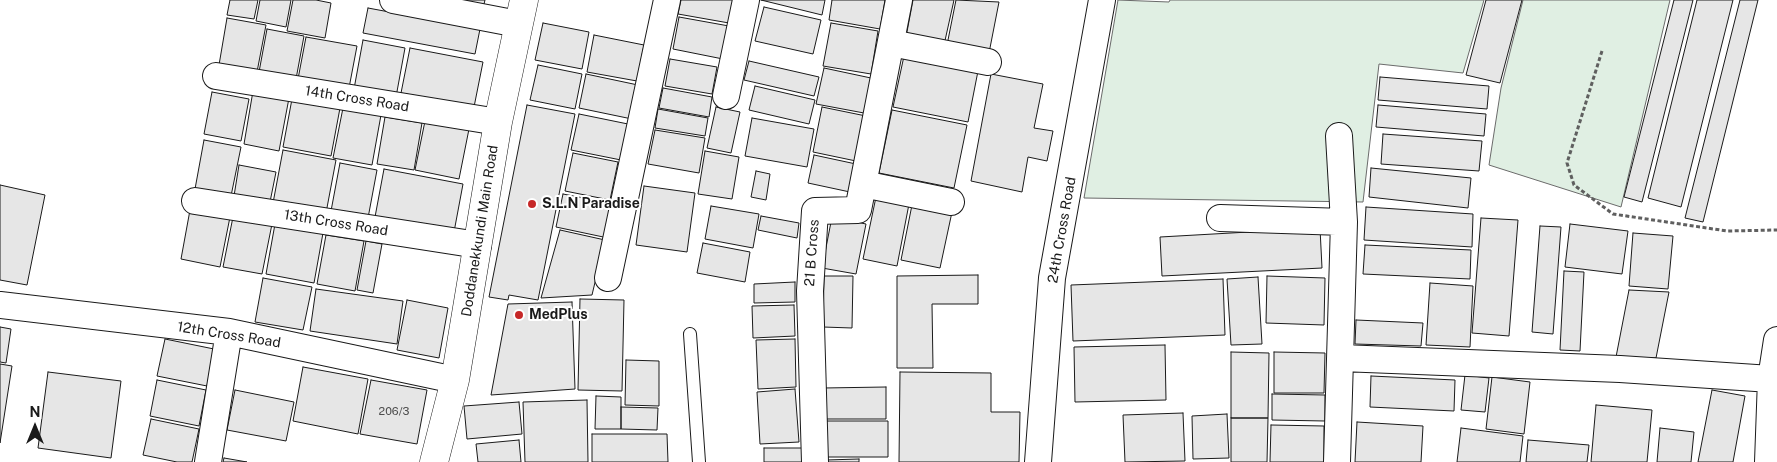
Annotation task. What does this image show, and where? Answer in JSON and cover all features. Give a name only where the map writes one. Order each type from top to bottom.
[{"type":"street","points":[[393,0],[521,12]]},
{"type":"street","points":[[608,278],[666,0]]},
{"type":"street","points":[[726,96],[746,0]]},
{"type":"street","name":"21 B Cross","points":[[815,462],[810,291],[815,211],[858,210],[900,0]]},
{"type":"street","name":"24th Cross Road","points":[[1038,462],[1052,278],[1102,0]]},
{"type":"street","name":"Doddanekkundi Main Road","points":[[434,462],[455,380],[498,122],[521,12]]},
{"type":"street","points":[[891,43],[988,62]]},
{"type":"street","name":"14th Cross Road","points":[[216,76],[498,122]]},
{"type":"street","points":[[1336,462],[1341,358],[1344,222],[1339,136]]},
{"type":"street","points":[[863,184],[951,202]]},
{"type":"street","name":"13th Cross Road","points":[[195,201],[478,245]]},
{"type":"street","points":[[1220,218],[1344,222]]},
{"type":"street","name":"12th Cross Road","points":[[0,305],[229,332],[455,380]]},
{"type":"street","points":[[208,462],[229,332]]},
{"type":"street","points":[[1768,462],[1772,431],[1771,379],[1777,340]]},
{"type":"street","points":[[1341,358],[1620,369],[1771,379]]},
{"type":"lane","points":[[690,334],[699,462]]},
{"type":"path","points":[[1602,51],[1567,163],[1574,185],[1613,214],[1727,231],[1777,230]]},
{"type":"green space","points":[[1118,0],[1169,2],[1170,0],[1484,0],[1463,73],[1379,64],[1363,202],[1084,198]]},
{"type":"green space","points":[[1523,0],[1670,0],[1621,207],[1489,165],[1501,88]]},
{"type":"building","points":[[230,0],[258,0],[254,19],[227,15]]},
{"type":"building","points":[[260,0],[291,0],[286,27],[256,21]]},
{"type":"building","points":[[293,0],[316,0],[331,3],[325,38],[287,31]]},
{"type":"building","points":[[457,0],[485,0],[482,12]]},
{"type":"building","points":[[681,0],[733,0],[729,23],[678,14]]},
{"type":"building","points":[[761,0],[825,0],[822,15]]},
{"type":"building","points":[[832,0],[885,0],[880,29],[829,20]]},
{"type":"building","points":[[913,0],[954,0],[944,45],[906,37]]},
{"type":"building","points":[[956,0],[999,2],[989,53],[947,45]]},
{"type":"building","points":[[1486,0],[1522,0],[1500,83],[1466,75]]},
{"type":"building","points":[[1674,0],[1693,0],[1642,202],[1624,197]]},
{"type":"building","points":[[1697,0],[1733,0],[1681,207],[1648,198]]},
{"type":"building","points":[[1740,0],[1758,0],[1703,222],[1685,218]]},
{"type":"building","points":[[764,7],[821,20],[813,54],[755,41]]},
{"type":"building","points":[[368,8],[480,29],[475,54],[363,33]]},
{"type":"building","points":[[679,17],[729,26],[723,59],[673,49]]},
{"type":"building","points":[[227,18],[266,25],[257,72],[219,65]]},
{"type":"building","points":[[543,23],[589,32],[582,69],[535,60]]},
{"type":"building","points":[[831,23],[878,31],[871,74],[823,66]]},
{"type":"building","points":[[267,29],[304,36],[296,79],[259,72]]},
{"type":"building","points":[[594,35],[644,45],[637,81],[587,72]]},
{"type":"building","points":[[306,37],[357,46],[349,88],[298,79]]},
{"type":"building","points":[[363,40],[405,48],[396,97],[354,89]]},
{"type":"building","points":[[410,48],[483,62],[474,107],[401,93]]},
{"type":"building","points":[[904,56],[978,71],[968,122],[893,107]]},
{"type":"building","points":[[670,59],[717,67],[712,94],[665,86]]},
{"type":"building","points":[[749,61],[819,77],[814,96],[744,80]]},
{"type":"building","points":[[538,65],[582,74],[575,109],[530,100]]},
{"type":"building","points":[[824,68],[871,78],[864,113],[816,104]]},
{"type":"building","points":[[586,74],[638,85],[632,119],[579,108]]},
{"type":"building","points":[[991,74],[1043,84],[1034,128],[1053,131],[1047,161],[1028,157],[1022,192],[971,181]]},
{"type":"building","points":[[1380,77],[1489,86],[1487,109],[1378,100]]},
{"type":"building","points":[[755,86],[815,100],[809,124],[749,110]]},
{"type":"building","points":[[663,88],[712,97],[709,117],[659,108]]},
{"type":"building","points":[[253,91],[289,98],[279,151],[244,144]]},
{"type":"building","points":[[212,92],[249,99],[241,141],[204,134]]},
{"type":"building","points":[[292,99],[340,108],[331,156],[283,147]]},
{"type":"building","name":"S.L.N Paradise","points":[[527,105],[575,114],[538,300],[509,295],[508,300],[489,297]]},
{"type":"building","points":[[1378,105],[1486,114],[1484,136],[1376,127]]},
{"type":"building","points":[[716,107],[740,112],[731,153],[707,148]]},
{"type":"building","points":[[822,107],[866,116],[856,161],[813,152]]},
{"type":"building","points":[[343,108],[381,115],[372,165],[333,158]]},
{"type":"building","points":[[658,109],[708,118],[705,136],[655,128]]},
{"type":"building","points":[[892,110],[967,125],[954,188],[879,173]]},
{"type":"building","points":[[579,114],[628,124],[621,160],[571,150]]},
{"type":"building","points":[[385,117],[422,123],[414,170],[377,164]]},
{"type":"building","points":[[752,118],[814,129],[807,167],[745,156]]},
{"type":"building","points":[[425,121],[469,129],[459,179],[415,170]]},
{"type":"building","points":[[655,130],[705,138],[699,173],[648,164]]},
{"type":"building","points":[[1383,134],[1482,141],[1479,171],[1381,164]]},
{"type":"building","points":[[204,140],[241,147],[231,196],[195,189]]},
{"type":"building","points":[[283,150],[336,160],[326,213],[273,203]]},
{"type":"building","points":[[705,151],[739,157],[732,199],[698,194]]},
{"type":"building","points":[[573,153],[618,162],[610,200],[565,191]]},
{"type":"building","points":[[814,155],[856,164],[850,192],[808,183]]},
{"type":"building","points":[[340,163],[377,170],[368,218],[331,211]]},
{"type":"building","points":[[239,165],[276,172],[270,202],[234,196]]},
{"type":"building","points":[[1371,168],[1471,178],[1468,208],[1369,197]]},
{"type":"building","points":[[384,169],[463,184],[454,232],[375,217]]},
{"type":"building","points":[[756,171],[770,174],[766,200],[751,197]]},
{"type":"building","points":[[0,185],[45,195],[27,285],[0,280]]},
{"type":"building","points":[[644,186],[695,193],[687,252],[636,245]]},
{"type":"building","points":[[563,194],[615,204],[608,238],[556,227]]},
{"type":"building","points":[[876,197],[909,204],[897,266],[863,259]]},
{"type":"building","points":[[912,205],[952,212],[940,268],[901,260]]},
{"type":"building","points":[[711,206],[759,214],[753,248],[705,239]]},
{"type":"building","points":[[1366,207],[1473,214],[1472,247],[1364,240]]},
{"type":"building","points":[[190,210],[230,217],[220,267],[181,259]]},
{"type":"building","points":[[761,216],[799,223],[797,238],[758,230]]},
{"type":"building","points":[[233,217],[272,224],[262,274],[223,267]]},
{"type":"building","points":[[832,217],[866,224],[856,274],[822,268]]},
{"type":"building","points":[[1481,218],[1518,220],[1509,336],[1472,333]]},
{"type":"building","points":[[275,224],[323,233],[314,283],[266,274]]},
{"type":"building","points":[[1570,224],[1628,231],[1622,274],[1565,267]]},
{"type":"building","points":[[1540,226],[1561,227],[1553,334],[1532,332]]},
{"type":"building","points":[[1320,228],[1322,268],[1162,276],[1160,237]]},
{"type":"building","points":[[560,230],[605,240],[592,295],[541,298]]},
{"type":"building","points":[[1633,233],[1673,236],[1668,289],[1629,286]]},
{"type":"building","points":[[326,235],[364,241],[355,291],[317,284]]},
{"type":"building","points":[[366,241],[382,244],[373,293],[357,290]]},
{"type":"building","points":[[703,243],[750,252],[745,282],[697,273]]},
{"type":"building","points":[[1365,245],[1471,250],[1470,279],[1363,274]]},
{"type":"building","points":[[1564,271],[1584,272],[1580,351],[1560,350]]},
{"type":"building","points":[[978,275],[978,304],[932,304],[933,368],[897,368],[897,276]]},
{"type":"building","points":[[824,276],[853,276],[852,328],[823,327]]},
{"type":"building","points":[[1267,276],[1325,278],[1324,325],[1266,323]]},
{"type":"building","points":[[1258,277],[1262,344],[1231,345],[1227,279]]},
{"type":"building","points":[[263,278],[312,287],[303,330],[255,322]]},
{"type":"building","points":[[1223,279],[1225,335],[1073,341],[1071,285]]},
{"type":"building","points":[[795,282],[795,302],[754,303],[754,284]]},
{"type":"building","points":[[1430,283],[1473,286],[1470,347],[1426,345]]},
{"type":"building","points":[[316,289],[403,301],[397,344],[310,331]]},
{"type":"building","points":[[1629,290],[1669,292],[1656,358],[1616,357]]},
{"type":"building","points":[[580,299],[624,300],[622,391],[578,390]]},
{"type":"building","points":[[407,300],[448,308],[439,358],[397,350]]},
{"type":"building","points":[[572,302],[575,389],[491,395],[508,304]]},
{"type":"building","points":[[794,305],[795,336],[753,338],[752,306]]},
{"type":"building","points":[[1356,320],[1423,323],[1421,346],[1355,344]]},
{"type":"building","points":[[0,327],[11,329],[6,363],[0,362]]},
{"type":"building","points":[[165,339],[214,349],[207,386],[157,376]]},
{"type":"building","points":[[795,339],[796,387],[758,389],[756,340]]},
{"type":"building","points":[[1165,345],[1166,400],[1075,402],[1074,347]]},
{"type":"building","points":[[1231,352],[1269,353],[1268,418],[1231,418]]},
{"type":"building","points":[[1274,352],[1325,353],[1324,393],[1274,393]]},
{"type":"building","points":[[626,360],[659,361],[659,406],[625,405]]},
{"type":"building","points":[[0,364],[12,366],[0,443]]},
{"type":"building","points":[[303,367],[368,379],[358,434],[293,421]]},
{"type":"building","points":[[48,372],[121,381],[111,458],[38,448]]},
{"type":"building","points":[[900,372],[991,373],[991,412],[1020,412],[1019,462],[899,462]]},
{"type":"building","points":[[1465,375],[1489,378],[1485,412],[1461,410]]},
{"type":"building","points":[[1371,376],[1455,380],[1454,411],[1370,407]]},
{"type":"building","points":[[1492,377],[1530,382],[1524,434],[1486,429]]},
{"type":"building","points":[[157,380],[206,390],[199,426],[150,416]]},
{"type":"building","points":[[371,380],[427,390],[417,444],[360,434]]},
{"type":"building","points":[[886,387],[886,419],[823,419],[823,388]]},
{"type":"building","points":[[795,389],[799,442],[760,444],[757,392]]},
{"type":"building","points":[[235,390],[294,402],[286,441],[227,430]]},
{"type":"building","points":[[1712,390],[1745,396],[1733,462],[1698,462]]},
{"type":"building","points":[[1272,394],[1325,395],[1325,421],[1272,420]]},
{"type":"building","points":[[596,396],[621,397],[621,429],[595,429]]},
{"type":"building","points":[[587,400],[588,462],[525,462],[523,402]]},
{"type":"building","points":[[519,402],[522,434],[467,439],[464,406]]},
{"type":"building","points":[[1596,405],[1652,410],[1647,462],[1591,462]]},
{"type":"building","points":[[621,407],[658,408],[657,430],[621,429]]},
{"type":"building","points":[[1183,413],[1185,461],[1125,462],[1123,415]]},
{"type":"building","points":[[1227,414],[1229,458],[1193,459],[1192,416]]},
{"type":"building","points":[[1231,418],[1268,418],[1267,462],[1231,462]]},
{"type":"building","points":[[151,419],[199,429],[192,462],[177,462],[143,455]]},
{"type":"building","points":[[826,421],[888,421],[888,457],[826,457]]},
{"type":"building","points":[[1357,422],[1423,426],[1421,462],[1355,462]]},
{"type":"building","points":[[1271,425],[1324,426],[1324,462],[1270,462]]},
{"type":"building","points":[[1461,428],[1523,436],[1520,462],[1457,462]]},
{"type":"building","points":[[1660,428],[1694,432],[1691,462],[1657,462]]},
{"type":"building","points":[[592,434],[667,434],[668,462],[592,462]]},
{"type":"building","points":[[519,440],[521,462],[478,462],[476,444]]},
{"type":"building","points":[[1528,440],[1589,445],[1587,462],[1526,462]]},
{"type":"building","points":[[764,448],[803,448],[803,462],[764,462]]},
{"type":"building","points":[[224,458],[247,462],[223,462]]},
{"type":"building","points":[[859,459],[859,462],[826,462],[826,460]]},
{"type":"place","name":"S.L.N Paradise","points":[[532,204]]},
{"type":"place","name":"MedPlus","points":[[519,315]]}]
